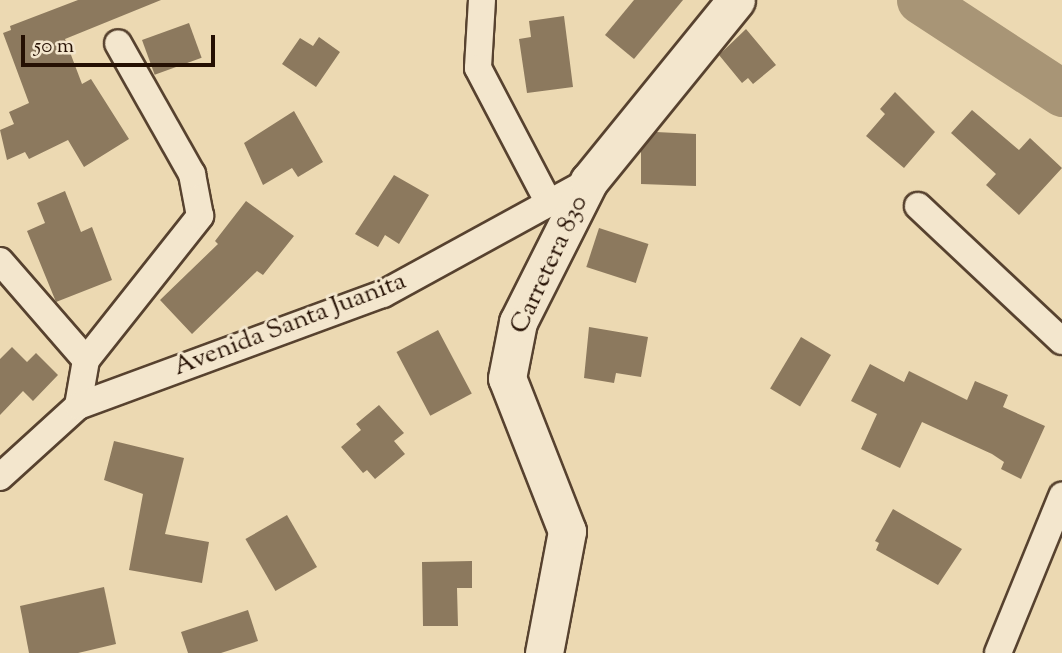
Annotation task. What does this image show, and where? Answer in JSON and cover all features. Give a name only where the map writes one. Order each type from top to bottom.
[{"type":"street","points":[[482,0],[478,68],[549,203]]},
{"type":"street","name":"Carretera 830","points":[[544,653],[567,531],[507,378],[518,322],[589,181],[736,0]]},
{"type":"street","points":[[78,406],[86,359],[200,216],[192,174],[118,43]]},
{"type":"street","name":"Avenida Santa Juanita","points":[[0,477],[78,406],[383,294],[589,181]]},
{"type":"street","points":[[918,206],[1062,341]]},
{"type":"street","points":[[0,261],[86,359]]},
{"type":"street","points":[[998,653],[1062,496]]},
{"type":"building","points":[[78,0],[161,0],[65,39],[82,84],[91,79],[129,139],[84,167],[68,140],[29,159],[25,152],[7,160],[0,130],[14,124],[9,112],[29,103],[3,33],[11,30],[10,26]]},
{"type":"building","points":[[634,0],[683,0],[634,59],[605,35]]},
{"type":"building","points":[[564,16],[573,87],[527,93],[519,39],[531,37],[529,21]]},
{"type":"building","points":[[189,23],[202,58],[155,75],[142,40]]},
{"type":"building","points":[[746,29],[776,65],[753,84],[748,78],[742,83],[719,55]]},
{"type":"building","points":[[319,37],[340,52],[316,87],[282,64],[300,38],[313,46]]},
{"type":"building","points":[[895,92],[935,132],[904,168],[866,136],[885,114],[880,109]]},
{"type":"building","points":[[972,110],[1019,150],[1030,138],[1062,168],[1019,215],[986,185],[996,174],[951,133]]},
{"type":"building","points":[[294,111],[323,162],[298,177],[292,168],[263,185],[244,143]]},
{"type":"building","points":[[656,132],[696,134],[696,186],[641,184],[641,150]]},
{"type":"building","points":[[394,175],[429,195],[399,244],[385,235],[378,247],[355,234]]},
{"type":"building","points":[[65,191],[81,232],[92,227],[112,280],[56,302],[27,231],[45,223],[37,203]]},
{"type":"building","points":[[246,201],[294,236],[263,275],[257,271],[192,334],[160,300],[218,244],[215,241]]},
{"type":"building","points":[[599,228],[648,244],[636,283],[586,267]]},
{"type":"building","points":[[589,327],[648,337],[641,377],[616,373],[614,383],[584,378]]},
{"type":"building","points":[[438,330],[472,394],[430,416],[397,352]]},
{"type":"building","points":[[801,337],[831,355],[800,406],[770,388]]},
{"type":"building","points":[[12,347],[27,362],[36,353],[58,375],[33,401],[23,391],[0,415],[0,359]]},
{"type":"building","points":[[870,364],[904,382],[909,371],[967,400],[975,381],[1008,395],[1003,407],[1045,426],[1021,479],[1001,469],[1004,462],[992,454],[922,422],[900,468],[861,449],[877,414],[851,401]]},
{"type":"building","points":[[379,405],[404,433],[394,441],[405,454],[375,479],[367,470],[363,473],[341,447],[361,430],[356,424]]},
{"type":"building","points":[[114,441],[184,458],[165,534],[209,542],[202,583],[129,570],[143,494],[104,480]]},
{"type":"building","points":[[893,509],[962,549],[938,585],[876,550],[879,543],[875,541]]},
{"type":"building","points":[[287,515],[317,567],[275,591],[245,539]]},
{"type":"building","points":[[472,561],[472,588],[457,588],[458,626],[423,626],[422,562]]},
{"type":"building","points":[[104,587],[116,644],[78,653],[29,653],[20,606]]},
{"type":"building","points":[[248,610],[258,641],[221,653],[188,653],[181,632]]},
{"type":"waterway","points":[[920,0],[1062,93]]}]
